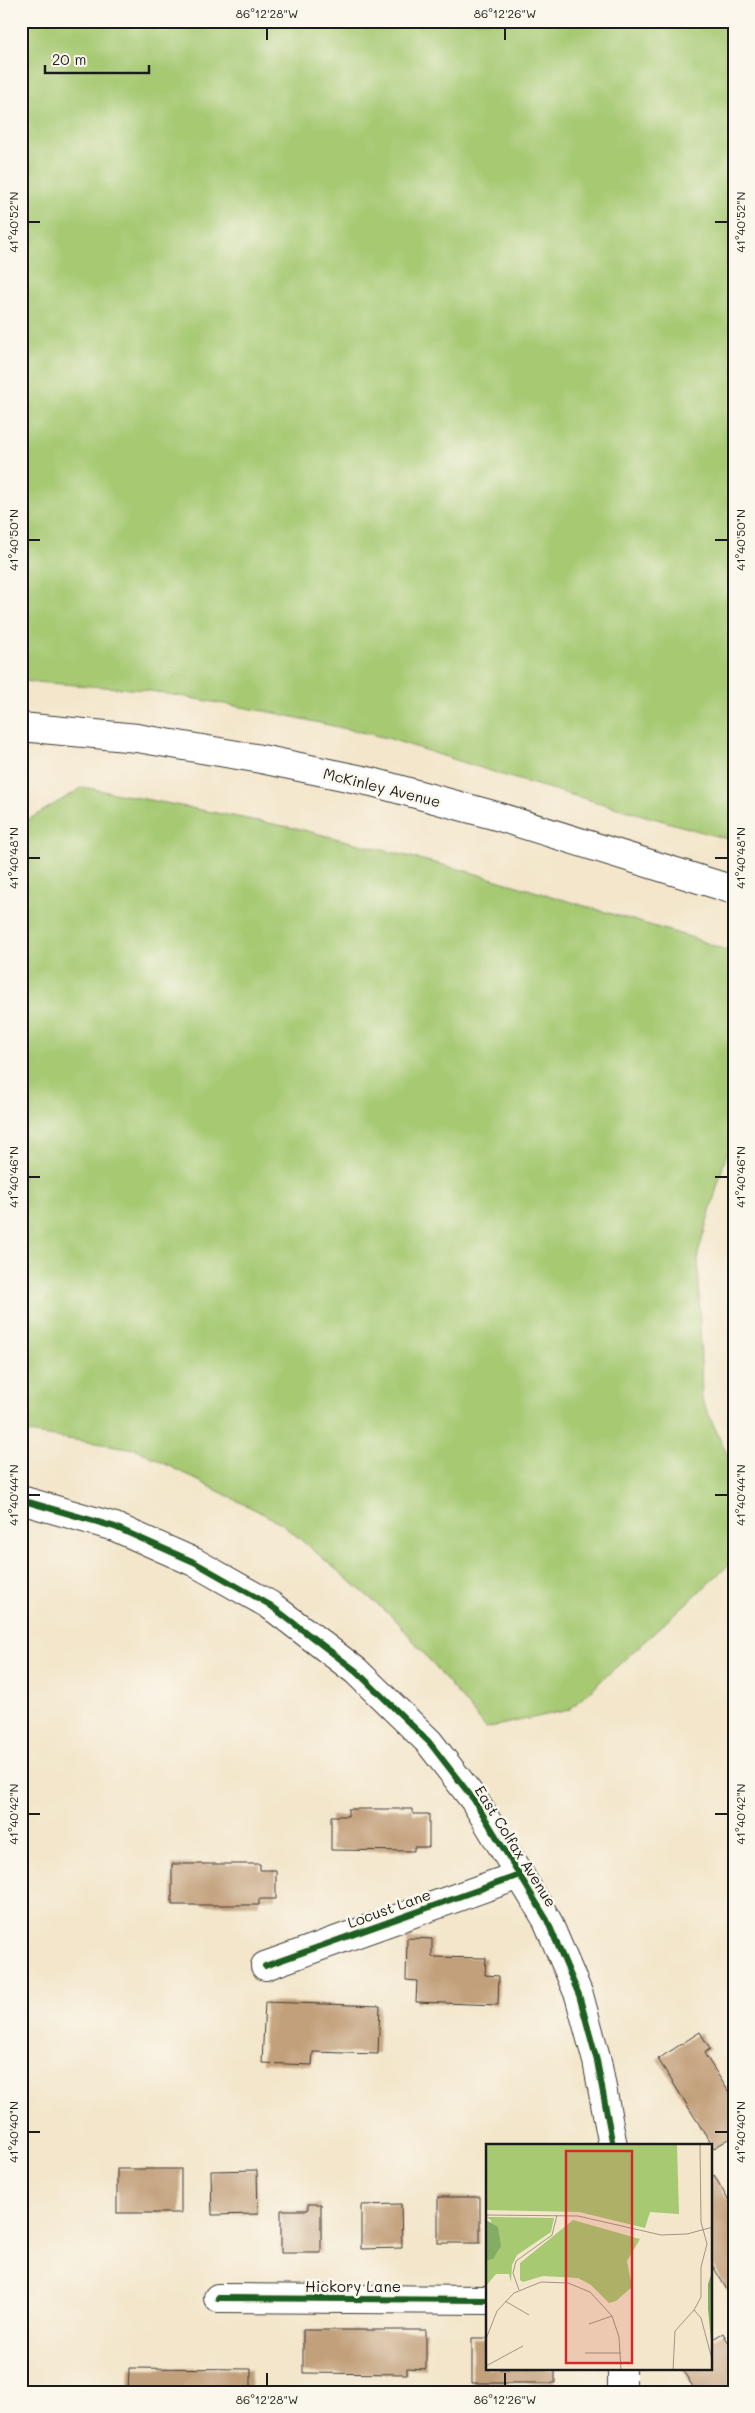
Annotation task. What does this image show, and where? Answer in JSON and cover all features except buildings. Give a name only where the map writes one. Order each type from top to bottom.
[{"type":"street","name":"McKinley Avenue","points":[[21,727],[137,738],[261,759],[372,782],[493,815],[734,890]]},
{"type":"street","name":"East Colfax Avenue","points":[[21,1500],[115,1527],[194,1562],[270,1605],[356,1671],[429,1742],[474,1800],[547,1920],[579,1995],[597,2061],[613,2144]]},
{"type":"street","name":"Locust Lane","points":[[265,1966],[520,1875]]},
{"type":"street","name":"Hickory Lane","points":[[218,2298],[486,2300]]},
{"type":"street","points":[[622,2370],[622,2392]]},
{"type":"green space","points":[[21,21],[734,21],[734,841],[512,778],[387,738],[275,713],[145,690],[21,681]]},
{"type":"green space","points":[[83,787],[299,829],[463,870],[690,937],[734,953],[734,1148],[727,1152],[698,1254],[702,1400],[734,1469],[734,1560],[569,1710],[486,1728],[396,1620],[281,1523],[136,1449],[21,1432],[21,824]]},
{"type":"cycle path","points":[[21,1500],[115,1527],[194,1562],[270,1605],[356,1671],[429,1742],[474,1800],[547,1920],[579,1995],[597,2061],[613,2144]]},
{"type":"cycle path","points":[[265,1966],[520,1875]]},
{"type":"cycle path","points":[[218,2298],[486,2300]]}]
